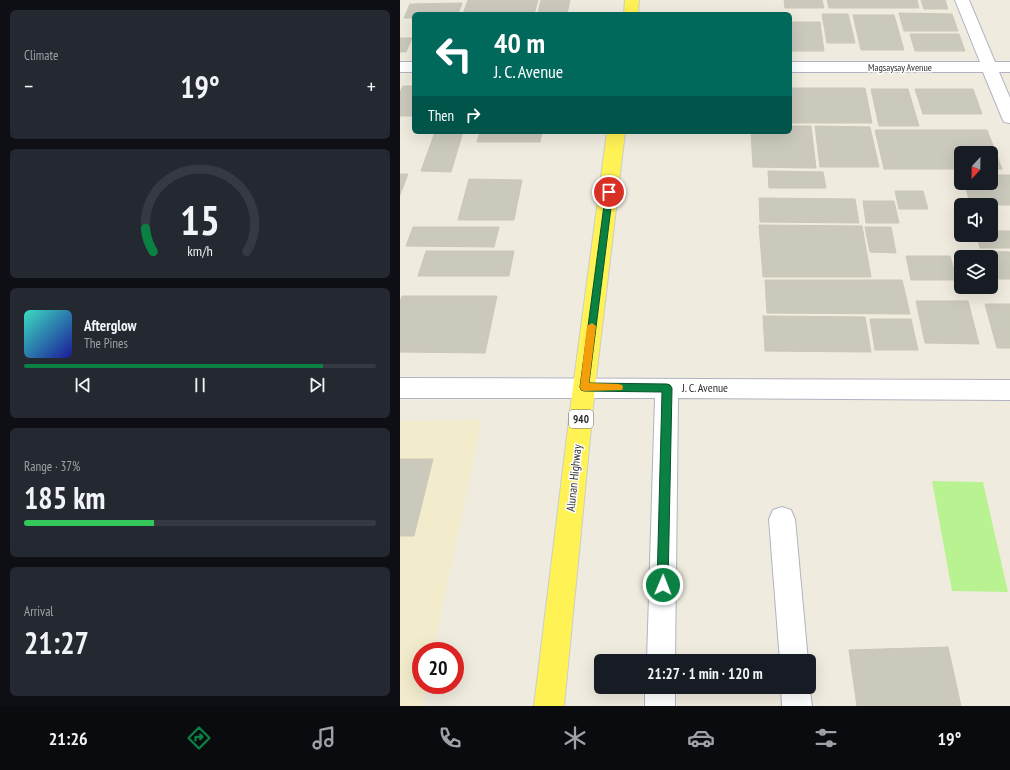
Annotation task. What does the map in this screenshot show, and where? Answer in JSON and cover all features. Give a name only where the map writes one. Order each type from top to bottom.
[{"type":"main road","points":[[631,12],[632,0]]},
{"type":"main road","name":"Alunan Highway","points":[[549,706],[584,387],[616,134]]},
{"type":"street","points":[[962,0],[1010,118]]},
{"type":"street","points":[[400,67],[412,67]]},
{"type":"street","name":"Magsaysay Avenue","points":[[792,67],[1010,67]]},
{"type":"street","name":"J. C. Avenue","points":[[400,388],[584,387],[1010,390]]},
{"type":"street","points":[[661,654],[667,388]]},
{"type":"street","points":[[782,519],[793,654]]},
{"type":"street","points":[[660,694],[660,706]]},
{"type":"street","points":[[796,694],[797,706]]},
{"type":"shaded area","points":[[482,420],[435,642],[412,642],[412,694],[424,694],[422,706],[400,706],[400,421]]},
{"type":"green space","points":[[932,481],[983,482],[1008,592],[952,591]]},
{"type":"building","points":[[468,0],[538,0],[535,12],[464,12]]},
{"type":"building","points":[[541,0],[570,0],[567,12],[538,12]]},
{"type":"building","points":[[784,0],[822,0],[824,8],[785,8]]},
{"type":"building","points":[[827,0],[917,0],[919,8],[829,8]]},
{"type":"building","points":[[921,0],[945,0],[948,9],[924,9]]},
{"type":"building","points":[[462,3],[459,12],[412,12],[412,18],[404,18],[410,4]]},
{"type":"building","points":[[899,13],[952,14],[958,31],[904,31]]},
{"type":"building","points":[[822,14],[848,14],[855,43],[827,43]]},
{"type":"building","points":[[853,15],[894,15],[904,50],[861,50]]},
{"type":"building","points":[[792,22],[820,22],[824,51],[792,51]]},
{"type":"building","points":[[910,34],[959,34],[965,51],[915,51]]},
{"type":"building","points":[[400,38],[412,38],[406,52],[400,52]]},
{"type":"building","points":[[403,86],[412,86],[412,116],[400,116],[400,92]]},
{"type":"building","points":[[792,88],[865,88],[872,123],[792,123]]},
{"type":"building","points":[[871,89],[908,89],[919,126],[879,126]]},
{"type":"building","points":[[915,89],[973,89],[982,114],[923,114]]},
{"type":"building","points":[[792,126],[811,126],[816,168],[753,167],[751,134],[792,134]]},
{"type":"building","points":[[815,126],[870,127],[879,167],[820,167]]},
{"type":"building","points":[[875,130],[987,130],[993,146],[954,146],[954,169],[884,169]]},
{"type":"building","points":[[434,134],[462,134],[451,172],[421,171]]},
{"type":"building","points":[[479,134],[542,134],[540,142],[477,142]]},
{"type":"building","points":[[998,159],[1002,169],[998,169]]},
{"type":"building","points":[[768,171],[823,172],[826,188],[769,188]]},
{"type":"building","points":[[400,174],[408,174],[400,195]]},
{"type":"building","points":[[998,175],[1010,175],[1010,205],[998,205],[998,198],[969,198],[966,190],[998,190]]},
{"type":"building","points":[[469,179],[522,180],[514,220],[458,220]]},
{"type":"building","points":[[895,191],[923,191],[928,209],[899,209]]},
{"type":"building","points":[[759,198],[855,199],[859,223],[760,222]]},
{"type":"building","points":[[863,201],[894,201],[899,223],[866,223]]},
{"type":"building","points":[[759,225],[862,226],[871,277],[763,277]]},
{"type":"building","points":[[413,227],[499,227],[494,247],[406,246]]},
{"type":"building","points":[[865,227],[891,227],[896,253],[870,252]]},
{"type":"building","points":[[998,231],[1010,231],[1010,248],[980,248],[978,242],[998,242]]},
{"type":"building","points":[[426,251],[514,251],[509,276],[418,276]]},
{"type":"building","points":[[998,252],[1010,252],[1010,279],[998,279]]},
{"type":"building","points":[[906,256],[950,256],[954,270],[954,280],[911,280]]},
{"type":"building","points":[[765,280],[902,280],[910,314],[767,313]]},
{"type":"building","points":[[402,296],[497,296],[485,353],[400,352],[400,302]]},
{"type":"building","points":[[916,301],[968,301],[979,344],[925,343]]},
{"type":"building","points":[[985,304],[1010,304],[1010,348],[997,348]]},
{"type":"building","points":[[763,316],[865,317],[871,352],[765,351]]},
{"type":"building","points":[[870,319],[911,319],[918,350],[875,350]]},
{"type":"building","points":[[400,459],[433,459],[414,536],[400,536]]},
{"type":"building","points":[[948,647],[961,706],[857,706],[849,650]]},
{"type":"slow traffic","points":[[592,326],[584,387],[618,387]]},
{"type":"route","points":[[609,192],[584,387],[667,388],[663,585]]}]
